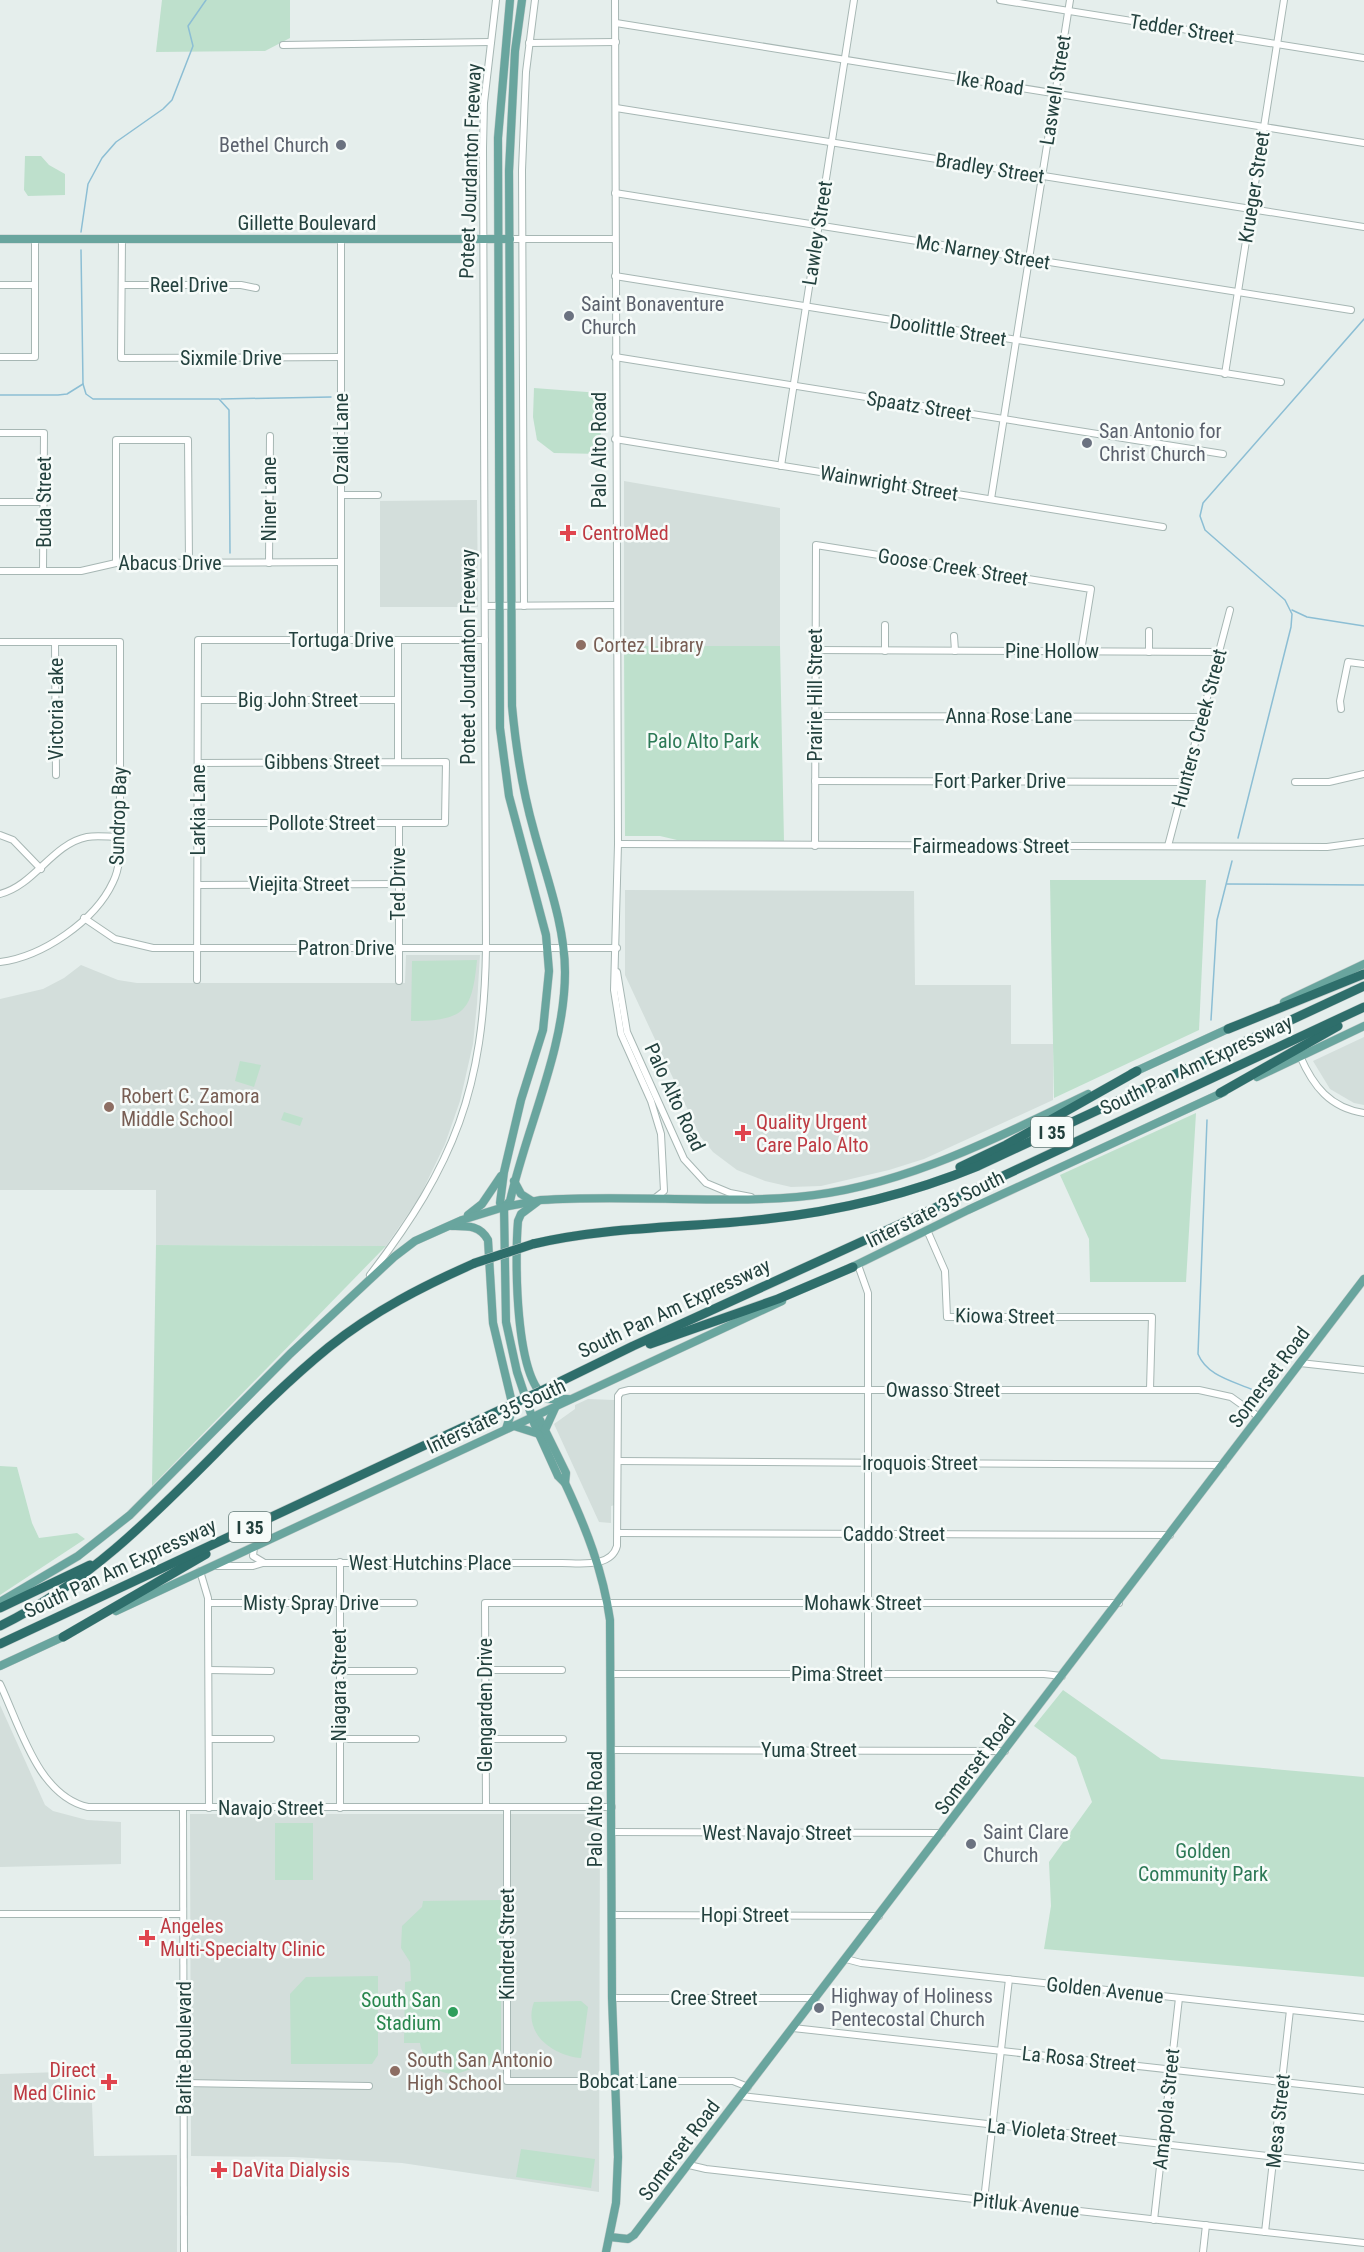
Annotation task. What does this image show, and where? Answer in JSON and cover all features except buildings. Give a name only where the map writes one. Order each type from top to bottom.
[{"type":"highway","points":[[1228,1029],[1364,974]]},
{"type":"highway","name":"South Pan Am Expressway","points":[[0,1626],[70,1585],[129,1539],[290,1381],[337,1341],[390,1304],[475,1263],[533,1244],[592,1232],[798,1216],[871,1202],[929,1185],[978,1166],[1364,986]]},
{"type":"highway","points":[[1220,1093],[1364,1009]]},
{"type":"highway","name":"South Pan Am Expressway","points":[[0,1644],[633,1346],[896,1227],[1364,1009]]},
{"type":"highway","points":[[871,1202],[997,1150],[1137,1071]]},
{"type":"highway","points":[[541,1391],[648,1345],[767,1303],[856,1266]]},
{"type":"highway","points":[[63,1637],[247,1528]]},
{"type":"highway","points":[[0,1608],[83,1569],[129,1539]]},
{"type":"main road","name":"Poteet Jourdanton Freeway","points":[[510,0],[499,126],[499,692],[503,757],[509,796],[549,948],[548,1000],[543,1030],[521,1100],[504,1172],[500,1203],[504,1207],[506,1322],[517,1372],[534,1417],[558,1476],[566,1483],[598,1562]]},
{"type":"main road","name":"Poteet Jourdanton Freeway","points":[[504,1207],[510,1201],[557,1038],[563,1005],[562,948],[516,754],[512,706],[509,126],[522,0]]},
{"type":"main road","name":"Gillette Boulevard","points":[[0,239],[510,239]]},
{"type":"main road","name":"Interstate 35 South","points":[[541,1200],[798,1197],[881,1181],[992,1140],[1364,964]]},
{"type":"main road","name":"Interstate 35 South","points":[[0,1666],[509,1427],[555,1408],[856,1266],[927,1230],[1364,1026]]},
{"type":"main road","points":[[462,1220],[482,1204],[504,1172]]},
{"type":"main road","points":[[514,1181],[521,1194],[532,1201]]},
{"type":"main road","points":[[0,1602],[78,1556],[130,1515],[363,1284],[415,1241],[462,1220],[504,1207],[541,1200]]},
{"type":"main road","points":[[541,1200],[521,1214],[518,1221],[517,1290],[521,1334],[531,1376],[542,1396],[554,1400],[574,1398]]},
{"type":"main road","points":[[446,1226],[473,1226],[480,1230],[488,1240],[493,1323],[513,1407],[509,1427],[542,1432],[555,1408]]},
{"type":"main road","name":"Somerset Road","points":[[610,2237],[625,2239],[634,2235],[1119,1603],[1364,1279]]},
{"type":"main road","name":"Palo Alto Road","points":[[598,1562],[607,1603],[611,1674],[612,1998],[617,2184],[610,2237]]},
{"type":"main road","points":[[606,2252],[610,2237]]},
{"type":"street","name":"Poteet Jourdanton Freeway","points":[[363,1284],[405,1229],[428,1193],[455,1137],[480,1045],[486,995],[484,103],[496,0]]},
{"type":"street","points":[[524,606],[522,239],[524,107],[535,0]]},
{"type":"street","name":"Palo Alto Road","points":[[615,0],[617,972],[627,1032],[684,1159],[706,1183],[730,1193],[751,1197]]},
{"type":"street","name":"Lawley Street","points":[[780,466],[854,0]]},
{"type":"street","name":"Tedder Street","points":[[1000,0],[1364,58]]},
{"type":"street","name":"Laswell Street","points":[[990,499],[1070,0]]},
{"type":"street","name":"Krueger Street","points":[[1225,374],[1284,0]]},
{"type":"street","name":"Ike Road","points":[[616,23],[1364,143]]},
{"type":"street","points":[[284,45],[491,42]]},
{"type":"street","points":[[529,43],[616,42]]},
{"type":"street","name":"Bradley Street","points":[[616,108],[1364,227]]},
{"type":"street","name":"Mc Narney Street","points":[[615,192],[1351,310]]},
{"type":"street","points":[[0,357],[35,357],[35,239]]},
{"type":"street","points":[[122,239],[123,285]]},
{"type":"street","name":"Ozalid Lane","points":[[341,239],[341,640]]},
{"type":"street","name":"Gillette Boulevard","points":[[510,239],[615,239]]},
{"type":"street","name":"Doolittle Street","points":[[615,276],[1281,382]]},
{"type":"street","points":[[0,285],[35,285]]},
{"type":"street","name":"Reel Drive","points":[[123,285],[242,285],[256,288]]},
{"type":"street","name":"Sixmile Drive","points":[[123,285],[121,358],[341,357]]},
{"type":"street","name":"Spaatz Street","points":[[615,357],[1223,454]]},
{"type":"street","name":"Buda Street","points":[[0,433],[44,433],[43,571]]},
{"type":"street","name":"Niner Lane","points":[[269,563],[270,436]]},
{"type":"street","name":"Wainwright Street","points":[[615,439],[1163,527]]},
{"type":"street","points":[[116,563],[116,440],[188,440],[189,563]]},
{"type":"street","points":[[341,495],[378,495]]},
{"type":"street","points":[[0,502],[44,502]]},
{"type":"street","name":"Goose Creek Street","points":[[816,544],[1090,589],[1081,651]]},
{"type":"street","name":"Prairie Hill Street","points":[[815,846],[816,544]]},
{"type":"street","name":"Abacus Drive","points":[[0,571],[89,571],[116,563],[341,562]]},
{"type":"street","points":[[485,606],[616,605]]},
{"type":"street","name":"Hunters Creek Street","points":[[1168,846],[1230,610]]},
{"type":"street","points":[[885,625],[885,651]]},
{"type":"street","points":[[1149,631],[1149,652]]},
{"type":"street","points":[[954,636],[954,651]]},
{"type":"street","name":"Tortuga Drive","points":[[198,640],[485,640]]},
{"type":"street","name":"Larkia Lane","points":[[197,980],[198,640]]},
{"type":"street","points":[[398,640],[398,762]]},
{"type":"street","points":[[0,642],[56,642]]},
{"type":"street","name":"Sundrop Bay","points":[[0,962],[24,957],[44,949],[84,918],[102,900],[114,881],[120,856],[120,642],[56,642]]},
{"type":"street","name":"Victoria Lake","points":[[56,642],[56,775]]},
{"type":"street","name":"Pine Hollow","points":[[816,650],[1219,652]]},
{"type":"street","points":[[1341,709],[1340,700],[1348,662],[1364,664]]},
{"type":"street","name":"Big John Street","points":[[198,700],[398,700]]},
{"type":"street","name":"Anna Rose Lane","points":[[816,716],[1202,717]]},
{"type":"street","name":"Gibbens Street","points":[[198,763],[446,762],[446,823]]},
{"type":"street","points":[[1295,782],[1342,780],[1364,774]]},
{"type":"street","name":"Fort Parker Drive","points":[[815,781],[1185,782]]},
{"type":"street","name":"Pollote Street","points":[[198,823],[446,823]]},
{"type":"street","name":"Ted Drive","points":[[399,823],[399,981]]},
{"type":"street","points":[[0,835],[13,840],[40,869]]},
{"type":"street","points":[[0,894],[18,887],[61,850],[78,840],[86,837],[120,837]]},
{"type":"street","name":"Fairmeadows Street","points":[[618,844],[1327,847],[1364,842]]},
{"type":"street","name":"Viejita Street","points":[[198,885],[399,884]]},
{"type":"street","name":"Patron Drive","points":[[84,918],[104,933],[127,944],[153,948],[616,948]]},
{"type":"street","name":"Palo Alto Road","points":[[617,972],[614,990],[621,1034],[651,1101],[661,1134],[664,1191],[654,1198]]},
{"type":"street","points":[[1300,1056],[1311,1080],[1324,1095],[1343,1107],[1364,1113]]},
{"type":"street","name":"Kiowa Street","points":[[927,1230],[946,1275],[947,1317],[1152,1317],[1150,1389]]},
{"type":"street","points":[[856,1266],[868,1293],[868,1674]]},
{"type":"street","points":[[1300,1363],[1364,1370]]},
{"type":"street","name":"Owasso Street","points":[[618,1461],[620,1393],[629,1390],[1150,1389],[1215,1392],[1238,1401],[1259,1417]]},
{"type":"street","points":[[598,1562],[609,1558],[616,1552],[618,1461]]},
{"type":"street","name":"Iroquois Street","points":[[618,1461],[1223,1465]]},
{"type":"street","name":"Caddo Street","points":[[618,1533],[1170,1535]]},
{"type":"street","points":[[254,1547],[253,1556],[263,1563]]},
{"type":"street","name":"West Hutchins Place","points":[[213,1566],[340,1562],[598,1562]]},
{"type":"street","name":"Niagara Street","points":[[340,1562],[340,1808]]},
{"type":"street","points":[[200,1571],[208,1603],[209,1808]]},
{"type":"street","name":"Misty Spray Drive","points":[[208,1603],[414,1603]]},
{"type":"street","name":"Mohawk Street","points":[[485,1603],[1119,1603]]},
{"type":"street","name":"Glengarden Drive","points":[[485,1603],[486,1808]]},
{"type":"street","points":[[486,1670],[562,1670]]},
{"type":"street","points":[[209,1671],[271,1671]]},
{"type":"street","points":[[339,1671],[414,1671]]},
{"type":"street","name":"Pima Street","points":[[611,1674],[1062,1676]]},
{"type":"street","name":"Navajo Street","points":[[0,1684],[52,1788],[68,1800],[99,1808],[612,1808]]},
{"type":"street","points":[[209,1739],[271,1739]]},
{"type":"street","points":[[339,1739],[416,1739]]},
{"type":"street","points":[[485,1739],[563,1739]]},
{"type":"street","name":"Yuma Street","points":[[612,1750],[1005,1751]]},
{"type":"street","name":"Barlite Boulevard","points":[[183,1808],[184,2252]]},
{"type":"street","name":"Kindred Street","points":[[507,1808],[507,2081]]},
{"type":"street","name":"West Navajo Street","points":[[612,1832],[942,1833]]},
{"type":"street","points":[[0,1914],[183,1914]]},
{"type":"street","name":"Hopi Street","points":[[612,1915],[879,1916]]},
{"type":"street","name":"Golden Avenue","points":[[846,1959],[861,1963],[1364,2018]]},
{"type":"street","points":[[984,2200],[1009,1979]]},
{"type":"street","name":"Cree Street","points":[[612,1998],[816,1998]]},
{"type":"street","name":"Amapola Street","points":[[1154,2220],[1179,1998]]},
{"type":"street","name":"Mesa Street","points":[[1265,2232],[1290,2010]]},
{"type":"street","name":"La Rosa Street","points":[[793,2028],[1364,2091]]},
{"type":"street","name":"Bobcat Lane","points":[[507,2081],[733,2081],[748,2087]]},
{"type":"street","points":[[184,2083],[369,2086]]},
{"type":"street","name":"La Violeta Street","points":[[741,2096],[1364,2167]]},
{"type":"street","name":"Pitluk Avenue","points":[[689,2164],[706,2169],[1364,2244]]},
{"type":"street","points":[[1203,2252],[1206,2225]]},
{"type":"shaded area","points":[[624,481],[780,508],[780,646],[624,646]]},
{"type":"shaded area","points":[[477,500],[478,607],[380,607],[380,501]]},
{"type":"shaded area","points":[[625,890],[914,891],[915,985],[1011,985],[1011,1044],[1053,1044],[1053,1100],[924,1159],[821,1186],[791,1187],[765,1181],[737,1170],[713,1152],[700,1136],[625,975]]},
{"type":"shaded area","points":[[406,955],[480,955],[477,1004],[473,1044],[460,1101],[445,1144],[419,1198],[386,1246],[156,1245],[156,1190],[0,1190],[0,999],[43,989],[64,978],[81,965],[118,980],[137,983],[405,983]]},
{"type":"shaded area","points":[[1364,1037],[1364,1105],[1354,1103],[1330,1089],[1313,1061]]},
{"type":"shaded area","points":[[588,1399],[614,1400],[615,1505],[611,1506],[611,1523],[599,1522],[554,1424],[575,1409],[575,1405]]},
{"type":"shaded area","points":[[0,1705],[45,1805],[53,1811],[87,1820],[121,1822],[121,1864],[0,1867]]},
{"type":"shaded area","name":"South San Antonio High School","points":[[190,1814],[600,1814],[599,2192],[402,2163],[293,2157],[191,2156]]},
{"type":"shaded area","points":[[60,2072],[60,2102],[92,2103],[94,2156],[177,2155],[177,2252],[0,2252],[0,2074]]},
{"type":"green space","points":[[162,0],[290,0],[290,38],[265,51],[156,52]]},
{"type":"green space","points":[[25,156],[41,156],[49,165],[65,174],[65,195],[28,196],[24,190]]},
{"type":"green space","points":[[534,388],[600,393],[602,399],[600,454],[554,453],[537,440],[533,417]]},
{"type":"green space","name":"Palo Alto Park","points":[[624,646],[780,646],[784,841],[677,840],[660,836],[625,836]]},
{"type":"green space","points":[[1050,880],[1206,880],[1199,1030],[1054,1098]]},
{"type":"green space","points":[[477,960],[472,991],[462,1010],[443,1019],[411,1021],[412,961]]},
{"type":"green space","points":[[240,1061],[261,1065],[254,1087],[235,1081]]},
{"type":"green space","points":[[284,1112],[303,1118],[300,1126],[281,1120]]},
{"type":"green space","points":[[1196,1113],[1186,1282],[1090,1282],[1089,1239],[1060,1175]]},
{"type":"green space","points":[[156,1245],[386,1246],[152,1486]]},
{"type":"green space","points":[[0,1466],[17,1467],[32,1523],[39,1538],[77,1533],[85,1539],[0,1595]]},
{"type":"green space","name":"Golden Community Park","points":[[1063,1690],[1161,1759],[1364,1777],[1364,1977],[1044,1949],[1051,1906],[1049,1862],[1092,1802],[1076,1757],[1034,1726]]},
{"type":"green space","points":[[275,1823],[313,1823],[313,1880],[275,1880]]},
{"type":"green space","name":"South San Stadium","points":[[501,1900],[501,2065],[482,2066],[478,2070],[471,2069],[452,2074],[445,2073],[428,2062],[420,2043],[404,2043],[405,1982],[411,1981],[410,1962],[401,1948],[402,1926],[422,1907],[423,1901]]},
{"type":"green space","points":[[378,1976],[378,2055],[372,2064],[291,2064],[290,1994],[306,1977]]},
{"type":"green space","points":[[581,2001],[588,2007],[581,2058],[561,2053],[543,2041],[532,2024],[531,2014],[534,2002]]},
{"type":"green space","points":[[521,2149],[595,2159],[591,2188],[516,2177]]},
{"type":"waterway","points":[[81,232],[88,184],[102,158],[116,142],[163,109],[172,100],[193,46],[188,26],[206,0]]},
{"type":"waterway","points":[[81,250],[83,384],[86,394],[93,399],[219,399],[229,410],[230,553]]},
{"type":"waterway","points":[[1238,838],[1291,627],[1292,614],[1285,600],[1205,530],[1200,516],[1203,503],[1364,319]]},
{"type":"waterway","points":[[0,395],[67,394],[83,384]]},
{"type":"waterway","points":[[221,399],[331,397]]},
{"type":"waterway","points":[[1292,610],[1307,617],[1364,626]]},
{"type":"waterway","points":[[1211,1020],[1217,920],[1232,861]]},
{"type":"waterway","points":[[1227,884],[1364,885]]},
{"type":"waterway","points":[[1207,1120],[1198,1354],[1214,1373],[1253,1390]]},
{"type":"place","name":"Bethel Church","points":[[341,145]]},
{"type":"place","name":"Saint Bonaventure Church","points":[[569,316]]},
{"type":"place","name":"San Antonio for Christ Church","points":[[1087,443]]},
{"type":"place","name":"CentroMed","points":[[568,533]]},
{"type":"place","name":"Cortez Library","points":[[581,645]]},
{"type":"place","name":"Robert C. Zamora Middle School","points":[[109,1107]]},
{"type":"place","name":"Quality Urgent Care Palo Alto","points":[[743,1133]]},
{"type":"place","name":"Saint Clare Church","points":[[971,1844]]},
{"type":"place","name":"Angeles Multi-Specialty Clinic","points":[[147,1938]]},
{"type":"place","name":"Highway of Holiness Pentecostal Church","points":[[819,2008]]},
{"type":"place","name":"South San Stadium","points":[[453,2012]]},
{"type":"place","name":"South San Antonio High School","points":[[395,2071]]},
{"type":"place","name":"Direct Med Clinic","points":[[109,2082]]},
{"type":"place","name":"DaVita Dialysis","points":[[219,2170]]}]
